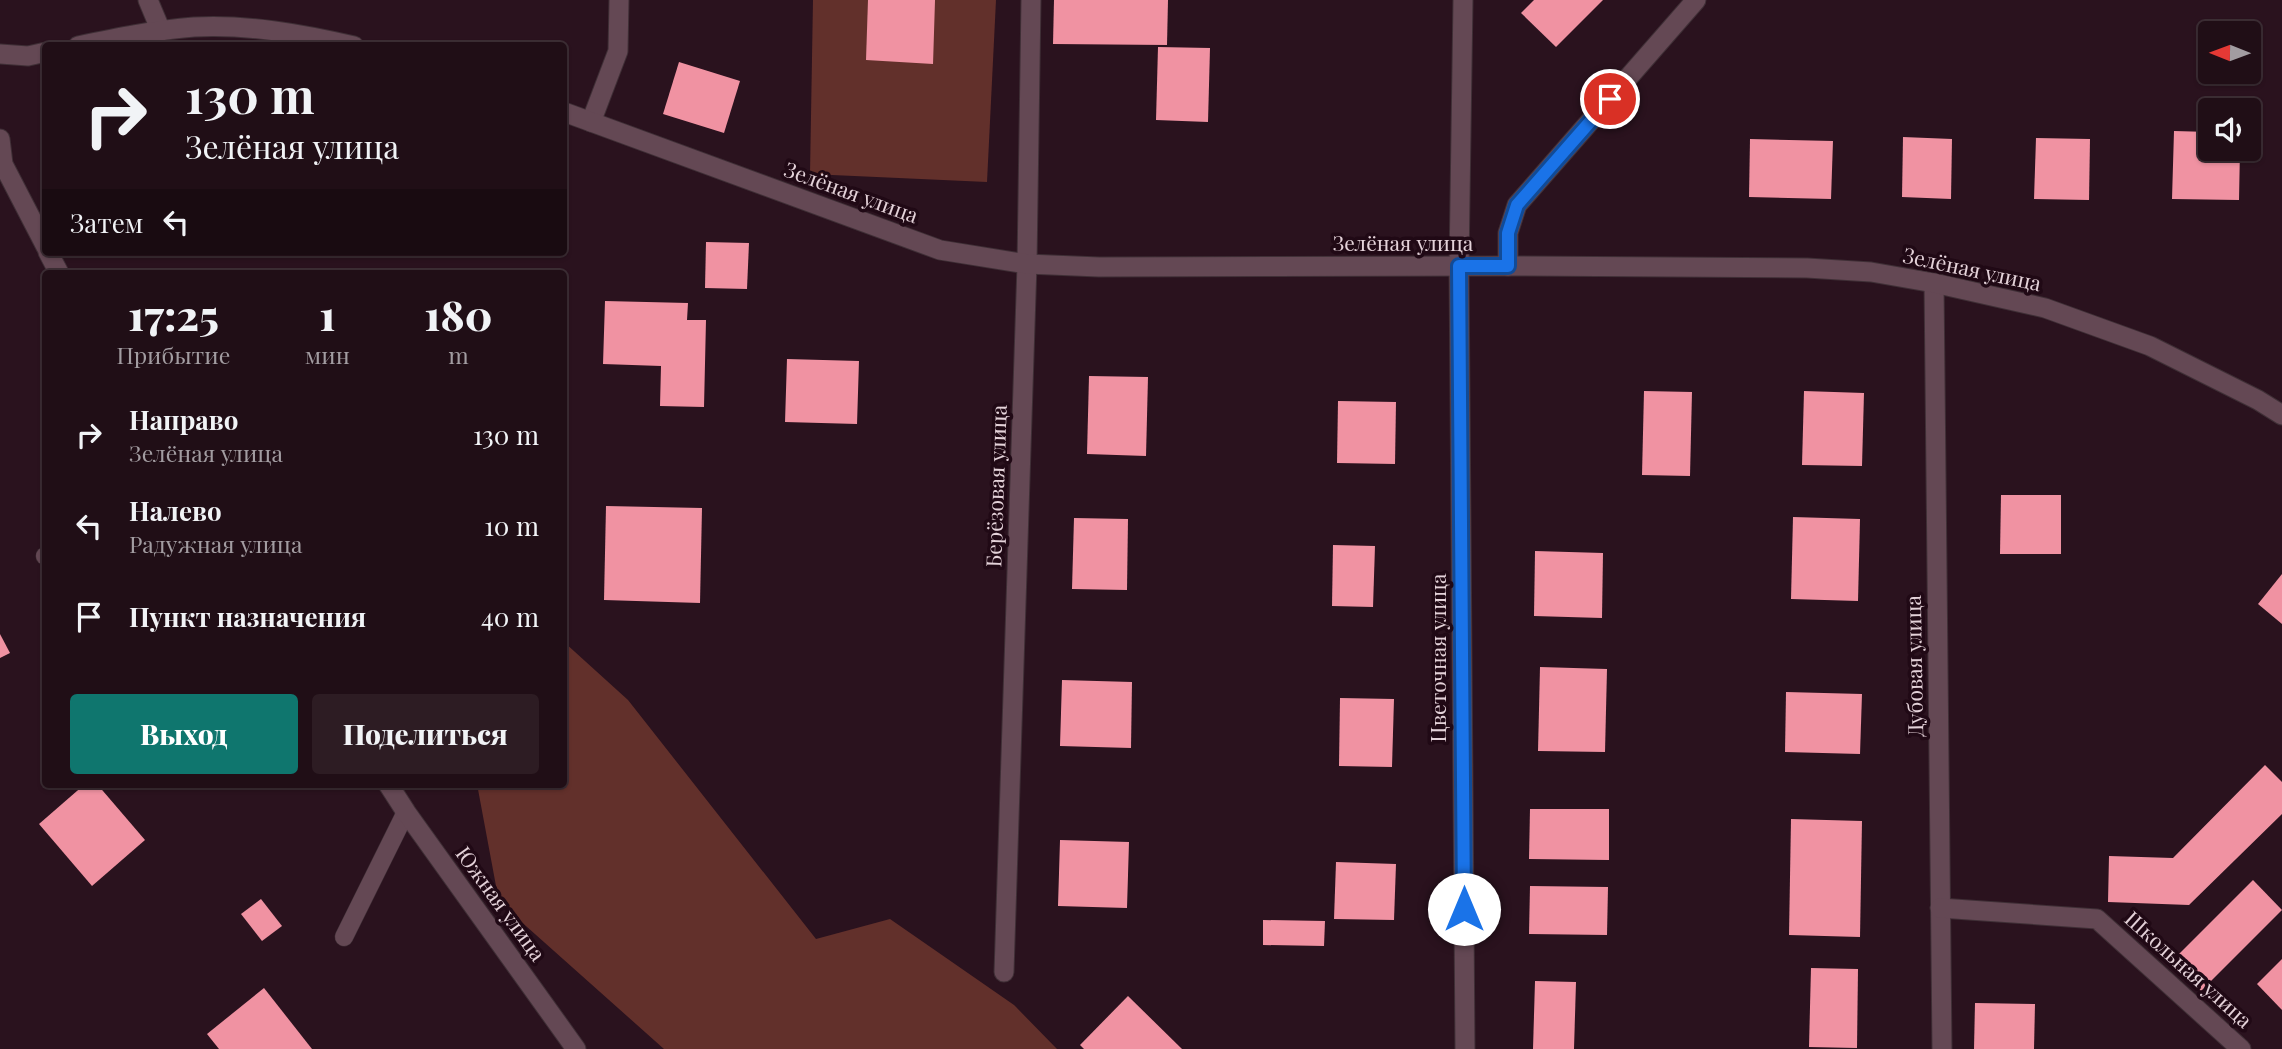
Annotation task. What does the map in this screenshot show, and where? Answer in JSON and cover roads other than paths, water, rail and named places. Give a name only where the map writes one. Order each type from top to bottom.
[{"type":"street","points":[[148,0],[161,31]]},
{"type":"street","points":[[592,122],[618,51],[619,0]]},
{"type":"street","name":"Берёзовая улица","points":[[1004,972],[1027,264],[1031,0]]},
{"type":"street","name":"Цветочная улица","points":[[1463,0],[1459,266],[1465,1049]]},
{"type":"street","points":[[1508,266],[1508,233],[1517,205],[1696,0]]},
{"type":"street","points":[[100,42],[196,27],[256,29],[331,42]]},
{"type":"street","points":[[0,54],[42,53]]},
{"type":"street","name":"Зелёная улица","points":[[567,113],[940,250],[1027,264],[1099,267],[1508,266],[1807,268],[1871,272],[1934,283],[2045,309],[2150,346],[2258,400],[2282,415]]},
{"type":"street","points":[[0,139],[4,164],[42,239]]},
{"type":"street","name":"Дубовая улица","points":[[1934,283],[1942,1049]]},
{"type":"street","name":"Южная улица","points":[[391,788],[576,1049]]},
{"type":"street","name":"Школьная улица","points":[[1940,908],[2097,919],[2241,1049]]},
{"type":"lane","points":[[344,937],[406,812]]}]
